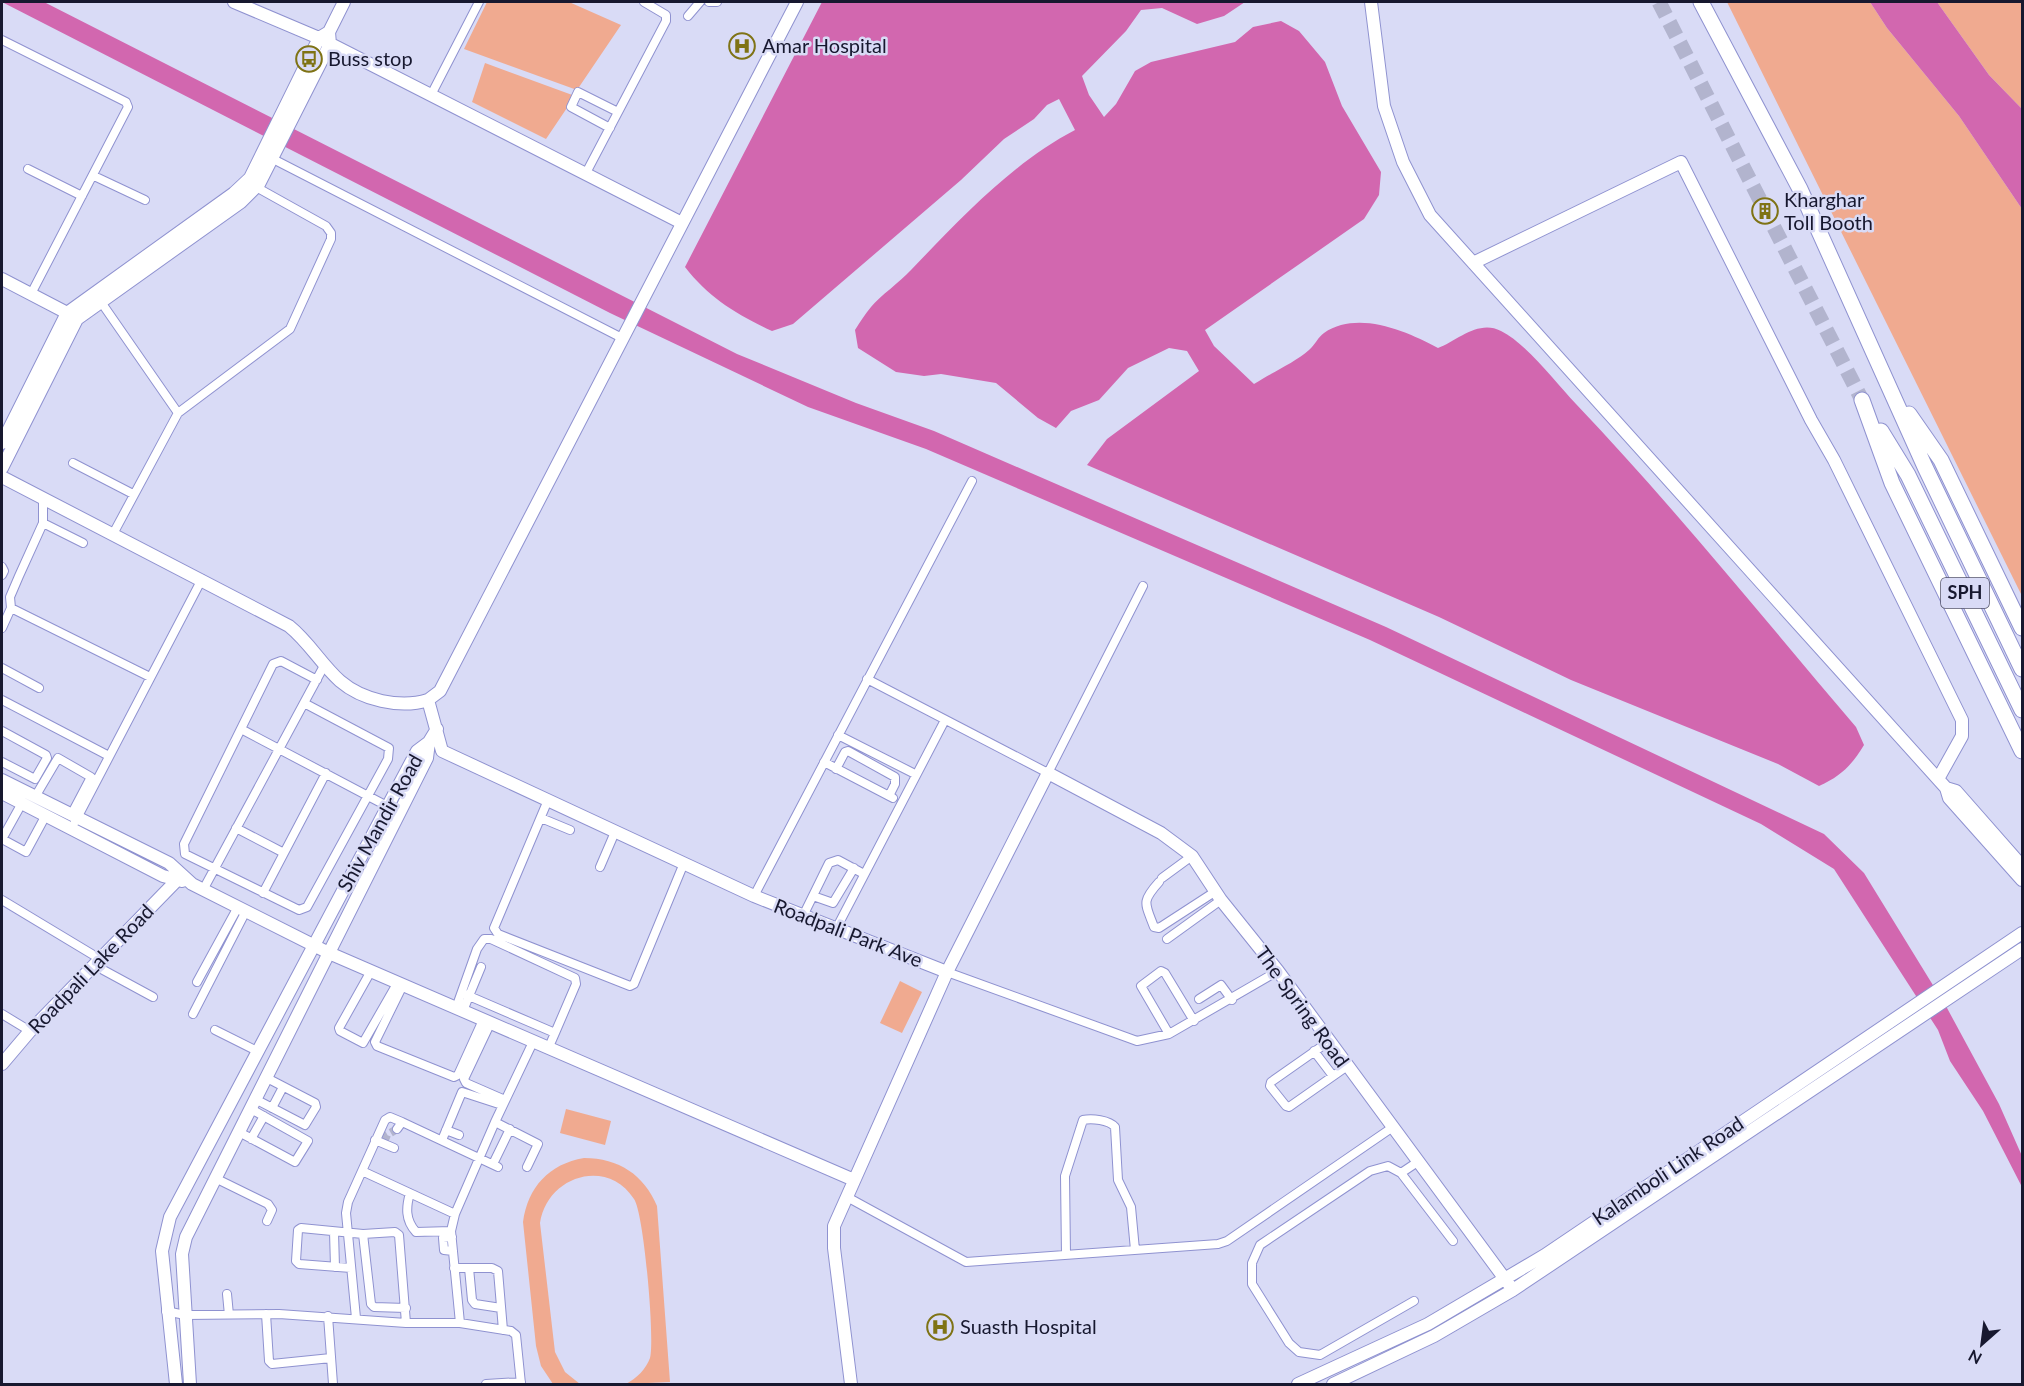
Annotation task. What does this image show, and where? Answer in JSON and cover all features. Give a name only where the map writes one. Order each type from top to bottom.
[{"type":"highway","name":"SPH","points":[[1701,2],[1800,189],[1925,467],[2022,669]]},
{"type":"highway","points":[[1890,387],[1941,460],[2022,628]]},
{"type":"highway","name":"SPH","points":[[2022,711],[1908,476],[1862,400],[1892,483],[2022,751]]},
{"type":"street","points":[[234,2],[256,6],[326,38],[682,223]]},
{"type":"street","points":[[2,443],[72,316],[259,173],[271,154],[344,2]]},
{"type":"street","points":[[432,95],[479,2]]},
{"type":"street","points":[[586,173],[666,21],[666,15],[662,11],[644,2]]},
{"type":"street","points":[[688,16],[700,2]]},
{"type":"street","points":[[709,2],[717,2]]},
{"type":"street","points":[[2,477],[289,626],[308,642],[340,681],[373,698],[410,705],[428,700],[440,691],[797,2]]},
{"type":"street","points":[[1371,2],[1384,106],[1404,162],[1430,215],[1942,784],[1949,798],[2022,880]]},
{"type":"street","points":[[2,40],[126,102],[129,107],[31,294]]},
{"type":"street","points":[[610,128],[571,107],[578,92],[618,112]]},
{"type":"street","points":[[599,122],[607,107]]},
{"type":"street","points":[[271,154],[624,335]]},
{"type":"street","points":[[1473,262],[1680,162],[1811,420],[1834,460],[1962,720],[1962,736],[1942,784]]},
{"type":"street","points":[[28,169],[82,196]]},
{"type":"street","points":[[2,468],[72,316],[101,302],[241,202],[256,188],[259,173]]},
{"type":"street","points":[[94,176],[145,200]]},
{"type":"street","points":[[113,534],[178,412],[290,328],[331,239],[332,233],[326,226],[256,188]]},
{"type":"street","points":[[2,279],[72,316]]},
{"type":"street","points":[[101,302],[178,412]]},
{"type":"street","points":[[73,463],[133,494]]},
{"type":"street","points":[[754,896],[972,481]]},
{"type":"street","points":[[2,628],[11,608],[10,597],[43,523],[43,500]]},
{"type":"street","points":[[43,523],[83,543]]},
{"type":"street","points":[[2,567],[2,575]]},
{"type":"street","points":[[73,821],[202,579]]},
{"type":"street","points":[[851,1384],[833,1236],[834,1226],[947,972],[1143,586]]},
{"type":"street","points":[[11,608],[150,677]]},
{"type":"street","points":[[304,703],[389,748],[388,759],[308,907],[299,910],[185,854],[184,844],[273,664],[281,661],[317,680]]},
{"type":"street","points":[[197,887],[214,868],[325,664]]},
{"type":"street","points":[[2,668],[39,687]]},
{"type":"street","points":[[867,679],[1048,773]]},
{"type":"street","points":[[2,700],[109,756]]},
{"type":"street","points":[[428,700],[437,729],[429,742]]},
{"type":"street","points":[[836,929],[945,720]]},
{"type":"street","points":[[241,729],[387,806]]},
{"type":"street","name":"Roadpali Park Ave","points":[[437,729],[442,751],[754,896],[1129,1040],[1137,1041],[1168,1034],[1194,1022],[1278,971]]},
{"type":"street","points":[[2,731],[46,755],[47,758],[35,779],[2,762]]},
{"type":"street","points":[[838,735],[915,774]]},
{"type":"street","name":"Shiv Mandir Road","points":[[176,1384],[166,1311],[162,1251],[170,1217],[387,806],[417,751],[429,742]]},
{"type":"street","name":"Shiv Mandir Road","points":[[190,1384],[183,1245],[195,1214],[239,1132],[427,758],[429,742]]},
{"type":"street","points":[[836,769],[845,752],[848,752],[895,777],[895,784],[889,796]]},
{"type":"street","points":[[35,797],[58,758],[91,777],[73,821]]},
{"type":"street","points":[[824,762],[901,802]]},
{"type":"street","points":[[263,893],[326,773]]},
{"type":"street","name":"The Spring Road","points":[[1048,773],[1161,833],[1191,856],[1218,896],[1278,971],[1346,1067],[1419,1161],[1513,1290]]},
{"type":"street","points":[[2,780],[73,821],[169,863],[179,878],[329,953],[854,1180]]},
{"type":"street","points":[[1942,784],[1956,791],[2022,866]]},
{"type":"street","points":[[2,793],[46,815],[73,821]]},
{"type":"street","points":[[548,800],[495,928],[498,934],[630,986],[634,984],[684,863]]},
{"type":"street","points":[[22,803],[2,839],[26,852],[46,815]]},
{"type":"street","points":[[541,818],[570,830]]},
{"type":"street","points":[[236,828],[284,853]]},
{"type":"street","points":[[600,867],[615,832]]},
{"type":"street","points":[[1191,856],[1161,880],[1146,897],[1145,902],[1154,927],[1159,928],[1218,896]]},
{"type":"street","points":[[803,916],[829,863],[838,860],[864,874]]},
{"type":"street","points":[[813,896],[832,903],[854,868]]},
{"type":"street","name":"Roadpali Lake Road","points":[[2,1064],[30,1031],[179,878]]},
{"type":"street","points":[[1167,939],[1218,896]]},
{"type":"street","points":[[2,900],[153,997]]},
{"type":"street","points":[[197,982],[242,909]]},
{"type":"street","points":[[193,1014],[242,909]]},
{"type":"street","points":[[2017,936],[2021,950]]},
{"type":"street","name":"Kalamboli Link Road","points":[[1298,1384],[1428,1324],[1505,1279],[1971,974],[2017,936]]},
{"type":"street","points":[[459,1009],[477,949],[484,939],[491,939],[572,975],[576,984],[548,1049]]},
{"type":"street","name":"Kalamboli Link Road","points":[[1971,974],[2021,950]]},
{"type":"street","points":[[465,994],[481,967]]},
{"type":"street","points":[[371,971],[339,1028],[363,1043],[400,984]]},
{"type":"street","points":[[1168,1034],[1141,986],[1161,971],[1166,973],[1194,1022]]},
{"type":"street","points":[[400,984],[375,1042],[377,1046],[453,1077],[458,1075],[487,1022]]},
{"type":"street","points":[[1208,1014],[1198,996],[1221,985],[1232,1000]]},
{"type":"street","points":[[465,994],[555,1034]]},
{"type":"street","name":"Kalamboli Link Road","points":[[1333,1384],[1434,1336],[1513,1290],[1914,1012]]},
{"type":"street","points":[[2,1014],[30,1031]]},
{"type":"street","points":[[487,1022],[464,1078],[466,1083],[504,1102]]},
{"type":"street","points":[[215,1030],[257,1051]]},
{"type":"street","points":[[460,1323],[451,1234],[455,1214],[533,1042]]},
{"type":"street","points":[[1328,1042],[1271,1082],[1270,1086],[1289,1107],[1346,1067]]},
{"type":"street","points":[[1314,1051],[1333,1076]]},
{"type":"street","points":[[253,1104],[272,1108],[305,1125],[316,1107],[315,1103],[265,1077]]},
{"type":"street","points":[[272,1108],[283,1087]]},
{"type":"street","points":[[442,1140],[465,1091],[504,1102]]},
{"type":"street","points":[[239,1132],[294,1162],[308,1141],[264,1116],[253,1104]]},
{"type":"street","points":[[251,1139],[264,1116]]},
{"type":"street","points":[[356,1318],[346,1213],[348,1202],[362,1171],[381,1142],[385,1120],[390,1117],[400,1126],[419,1130],[495,1166],[510,1129]]},
{"type":"street","points":[[1066,1255],[1065,1176],[1083,1120],[1089,1119],[1112,1123],[1115,1127],[1118,1180],[1131,1207],[1135,1250]]},
{"type":"street","points":[[495,1122],[538,1144],[527,1167]]},
{"type":"street","points":[[847,1197],[966,1262],[1227,1241],[1393,1127]]},
{"type":"street","points":[[414,1138],[419,1130]]},
{"type":"street","points":[[446,1130],[459,1135]]},
{"type":"street","points":[[381,1142],[394,1148]]},
{"type":"street","points":[[1401,1173],[1419,1161]]},
{"type":"street","points":[[1414,1301],[1320,1355],[1308,1354],[1299,1352],[1289,1343],[1252,1284],[1251,1274],[1260,1245],[1370,1170],[1388,1166],[1401,1173],[1431,1209],[1453,1241]]},
{"type":"street","points":[[362,1171],[455,1214]]},
{"type":"street","points":[[215,1178],[268,1204],[272,1210],[267,1221]]},
{"type":"street","points":[[410,1193],[412,1205],[409,1223],[416,1232],[451,1234]]},
{"type":"street","points":[[1431,1209],[1446,1198]]},
{"type":"street","points":[[351,1268],[298,1264],[296,1261],[298,1230],[301,1228],[348,1234],[395,1232],[399,1235],[406,1323]]},
{"type":"street","points":[[334,1232],[335,1267]]},
{"type":"street","points":[[363,1234],[371,1304],[374,1307],[406,1308]]},
{"type":"street","points":[[454,1268],[492,1268],[498,1271],[502,1330]]},
{"type":"street","points":[[469,1268],[472,1300],[475,1304],[501,1308]]},
{"type":"street","points":[[227,1294],[229,1315]]},
{"type":"street","points":[[166,1311],[185,1315],[266,1314],[328,1316],[406,1323],[460,1323],[502,1330],[516,1335],[516,1383],[486,1384]]},
{"type":"street","points":[[266,1314],[272,1364],[331,1358]]},
{"type":"street","points":[[328,1316],[333,1384]]},
{"type":"shaded area","points":[[2,2],[44,2],[737,354],[856,403],[934,431],[1386,627],[1824,834],[1864,873],[1947,1008],[1999,1104],[2022,1156],[2022,1187],[1983,1111],[1950,1061],[1938,1030],[1834,869],[1761,824],[1370,640],[926,449],[808,407],[610,313]]},
{"type":"shaded area","points":[[487,2],[569,2],[621,25],[577,90],[464,49]]},
{"type":"shaded area","points":[[822,2],[1245,2],[1224,16],[1197,24],[1162,8],[1141,10],[1126,31],[1082,76],[1089,95],[1104,117],[1116,104],[1135,71],[1151,62],[1235,42],[1253,27],[1281,21],[1299,31],[1325,62],[1342,106],[1381,172],[1379,195],[1364,219],[1205,330],[1214,346],[1254,384],[1303,355],[1324,333],[1337,326],[1352,323],[1367,323],[1397,330],[1438,348],[1469,332],[1485,327],[1501,331],[1511,337],[1541,364],[1648,483],[1856,727],[1864,745],[1855,759],[1845,770],[1819,786],[1778,764],[1571,680],[1439,617],[1087,465],[1107,439],[1199,371],[1187,351],[1169,348],[1128,368],[1099,400],[1071,411],[1056,428],[1038,418],[996,383],[941,374],[924,376],[896,372],[858,348],[855,330],[875,303],[1008,175],[1052,143],[1075,130],[1059,99],[1047,105],[1034,119],[1004,139],[961,180],[793,324],[772,331],[724,304],[704,288],[685,267]]},
{"type":"shaded area","points":[[1727,2],[1870,2],[1887,28],[1959,116],[2022,209],[2022,596]]},
{"type":"shaded area","points":[[1870,2],[1937,2],[1989,75],[2022,109],[2022,209],[1959,116],[1887,28]]},
{"type":"shaded area","points":[[1937,2],[2022,2],[2022,109],[1989,75]]},
{"type":"shaded area","points":[[485,63],[575,96],[546,139],[472,102]]},
{"type":"shaded area","points":[[900,981],[922,992],[902,1033],[880,1023]]},
{"type":"shaded area","points":[[566,1109],[611,1121],[605,1145],[560,1133]]},
{"type":"shaded area","points":[[584,1158],[608,1161],[629,1170],[645,1185],[657,1206],[670,1382],[626,1384],[637,1376],[650,1358],[648,1277],[641,1227],[634,1199],[622,1186],[609,1178],[594,1176],[580,1178],[566,1184],[554,1194],[545,1207],[540,1223],[555,1352],[565,1372],[580,1384],[553,1384],[541,1366],[536,1346],[523,1222],[530,1198],[542,1179],[560,1166]]},
{"type":"tunnel","points":[[1659,2],[1862,400]]},
{"type":"tunnel","points":[[384,1142],[387,1135],[397,1129]]},
{"type":"place","name":"Amar Hospital","points":[[742,46]]},
{"type":"place","name":"Buss stop","points":[[309,59]]},
{"type":"place","name":"Kharghar Toll Booth","points":[[1765,211]]},
{"type":"place","name":"Suasth Hospital","points":[[940,1327]]}]
